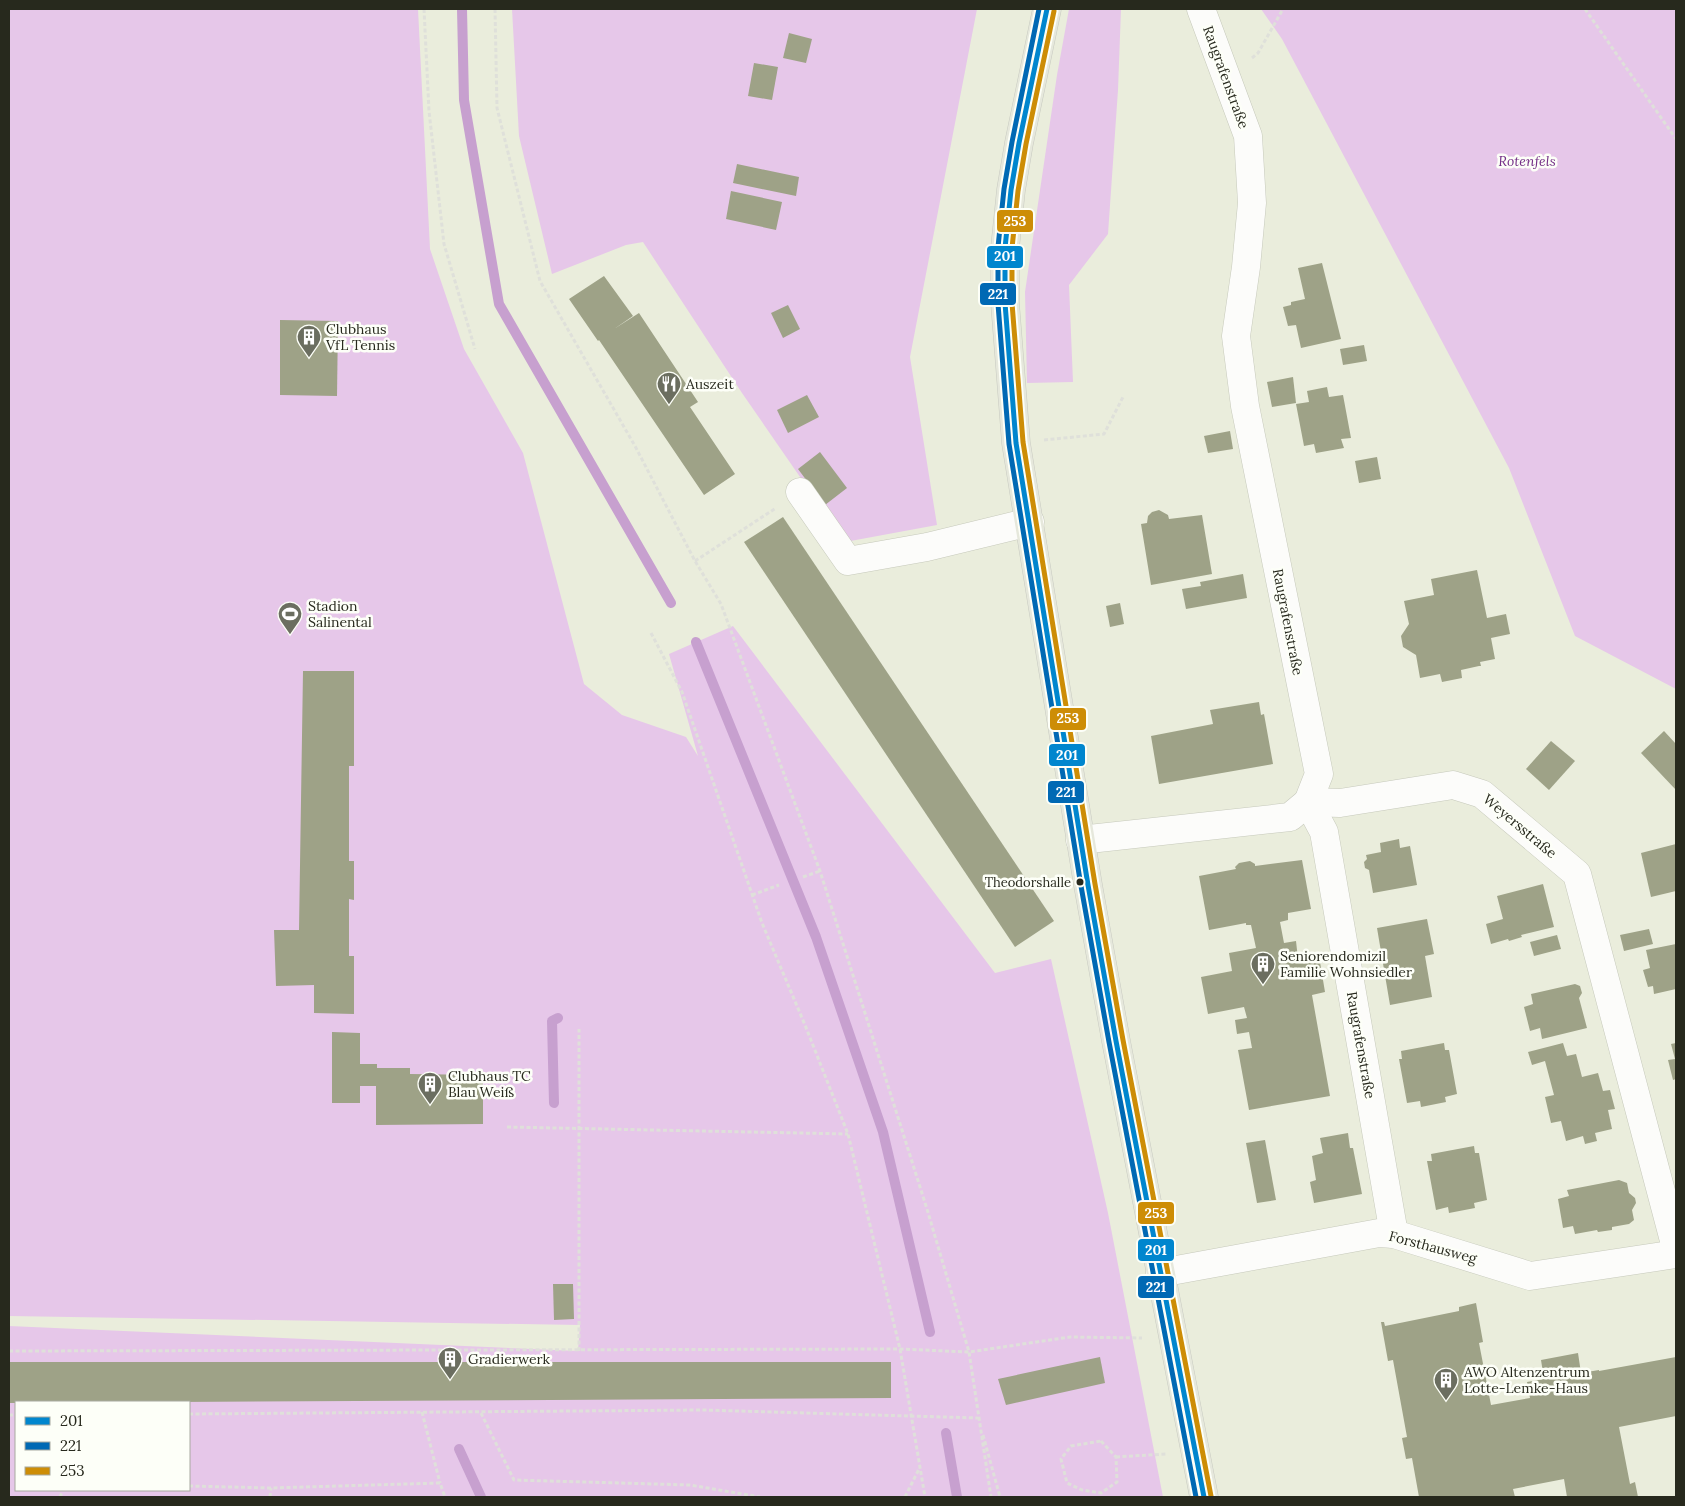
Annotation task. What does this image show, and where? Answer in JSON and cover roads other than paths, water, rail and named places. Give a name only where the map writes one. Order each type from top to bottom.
[{"type":"main road","points":[[1047,9],[1019,143],[1011,190],[1005,248],[1005,304],[1016,443],[1080,840],[1116,1041],[1204,1497]]},
{"type":"street","name":"Raugrafenstraße","points":[[1201,9],[1248,136],[1252,203],[1246,267],[1236,336],[1245,406],[1319,774],[1308,802],[1324,832],[1394,1234]]},
{"type":"street","points":[[800,492],[848,561],[927,547],[1030,522]]},
{"type":"street","name":"Weyersstraße","points":[[1308,802],[1340,803],[1453,786],[1482,794],[1577,874],[1676,1248]]},
{"type":"street","points":[[1080,840],[1290,817],[1308,802]]},
{"type":"street","name":"Forsthausweg","points":[[1160,1273],[1379,1234],[1394,1234],[1530,1276],[1676,1254]]},
{"type":"waterway","points":[[462,9],[464,100],[499,304],[671,603]]},
{"type":"waterway","points":[[696,642],[816,937],[883,1132],[930,1332]]},
{"type":"waterway","points":[[554,1103],[552,1021],[558,1018]]},
{"type":"waterway","points":[[946,1433],[957,1497]]},
{"type":"waterway","points":[[459,1449],[481,1497]]},
{"type":"place","name":"Clubhaus VfL Tennis","points":[[309,358]]},
{"type":"place","name":"Auszeit","points":[[669,405]]},
{"type":"place","name":"Stadion Salinental","points":[[290,635]]},
{"type":"place","name":"Theodorshalle","points":[[1080,882]]},
{"type":"place","name":"Seniorendomizil Familie Wohnsiedler","points":[[1263,985]]},
{"type":"place","name":"Clubhaus TC Blau Weiß","points":[[430,1105]]},
{"type":"place","name":"Gradierwerk","points":[[450,1380]]},
{"type":"place","name":"AWO Altenzentrum Lotte-Lemke-Haus","points":[[1446,1401]]},
{"type":"park label","name":"Rotenfels","points":[[1527,161]]}]
